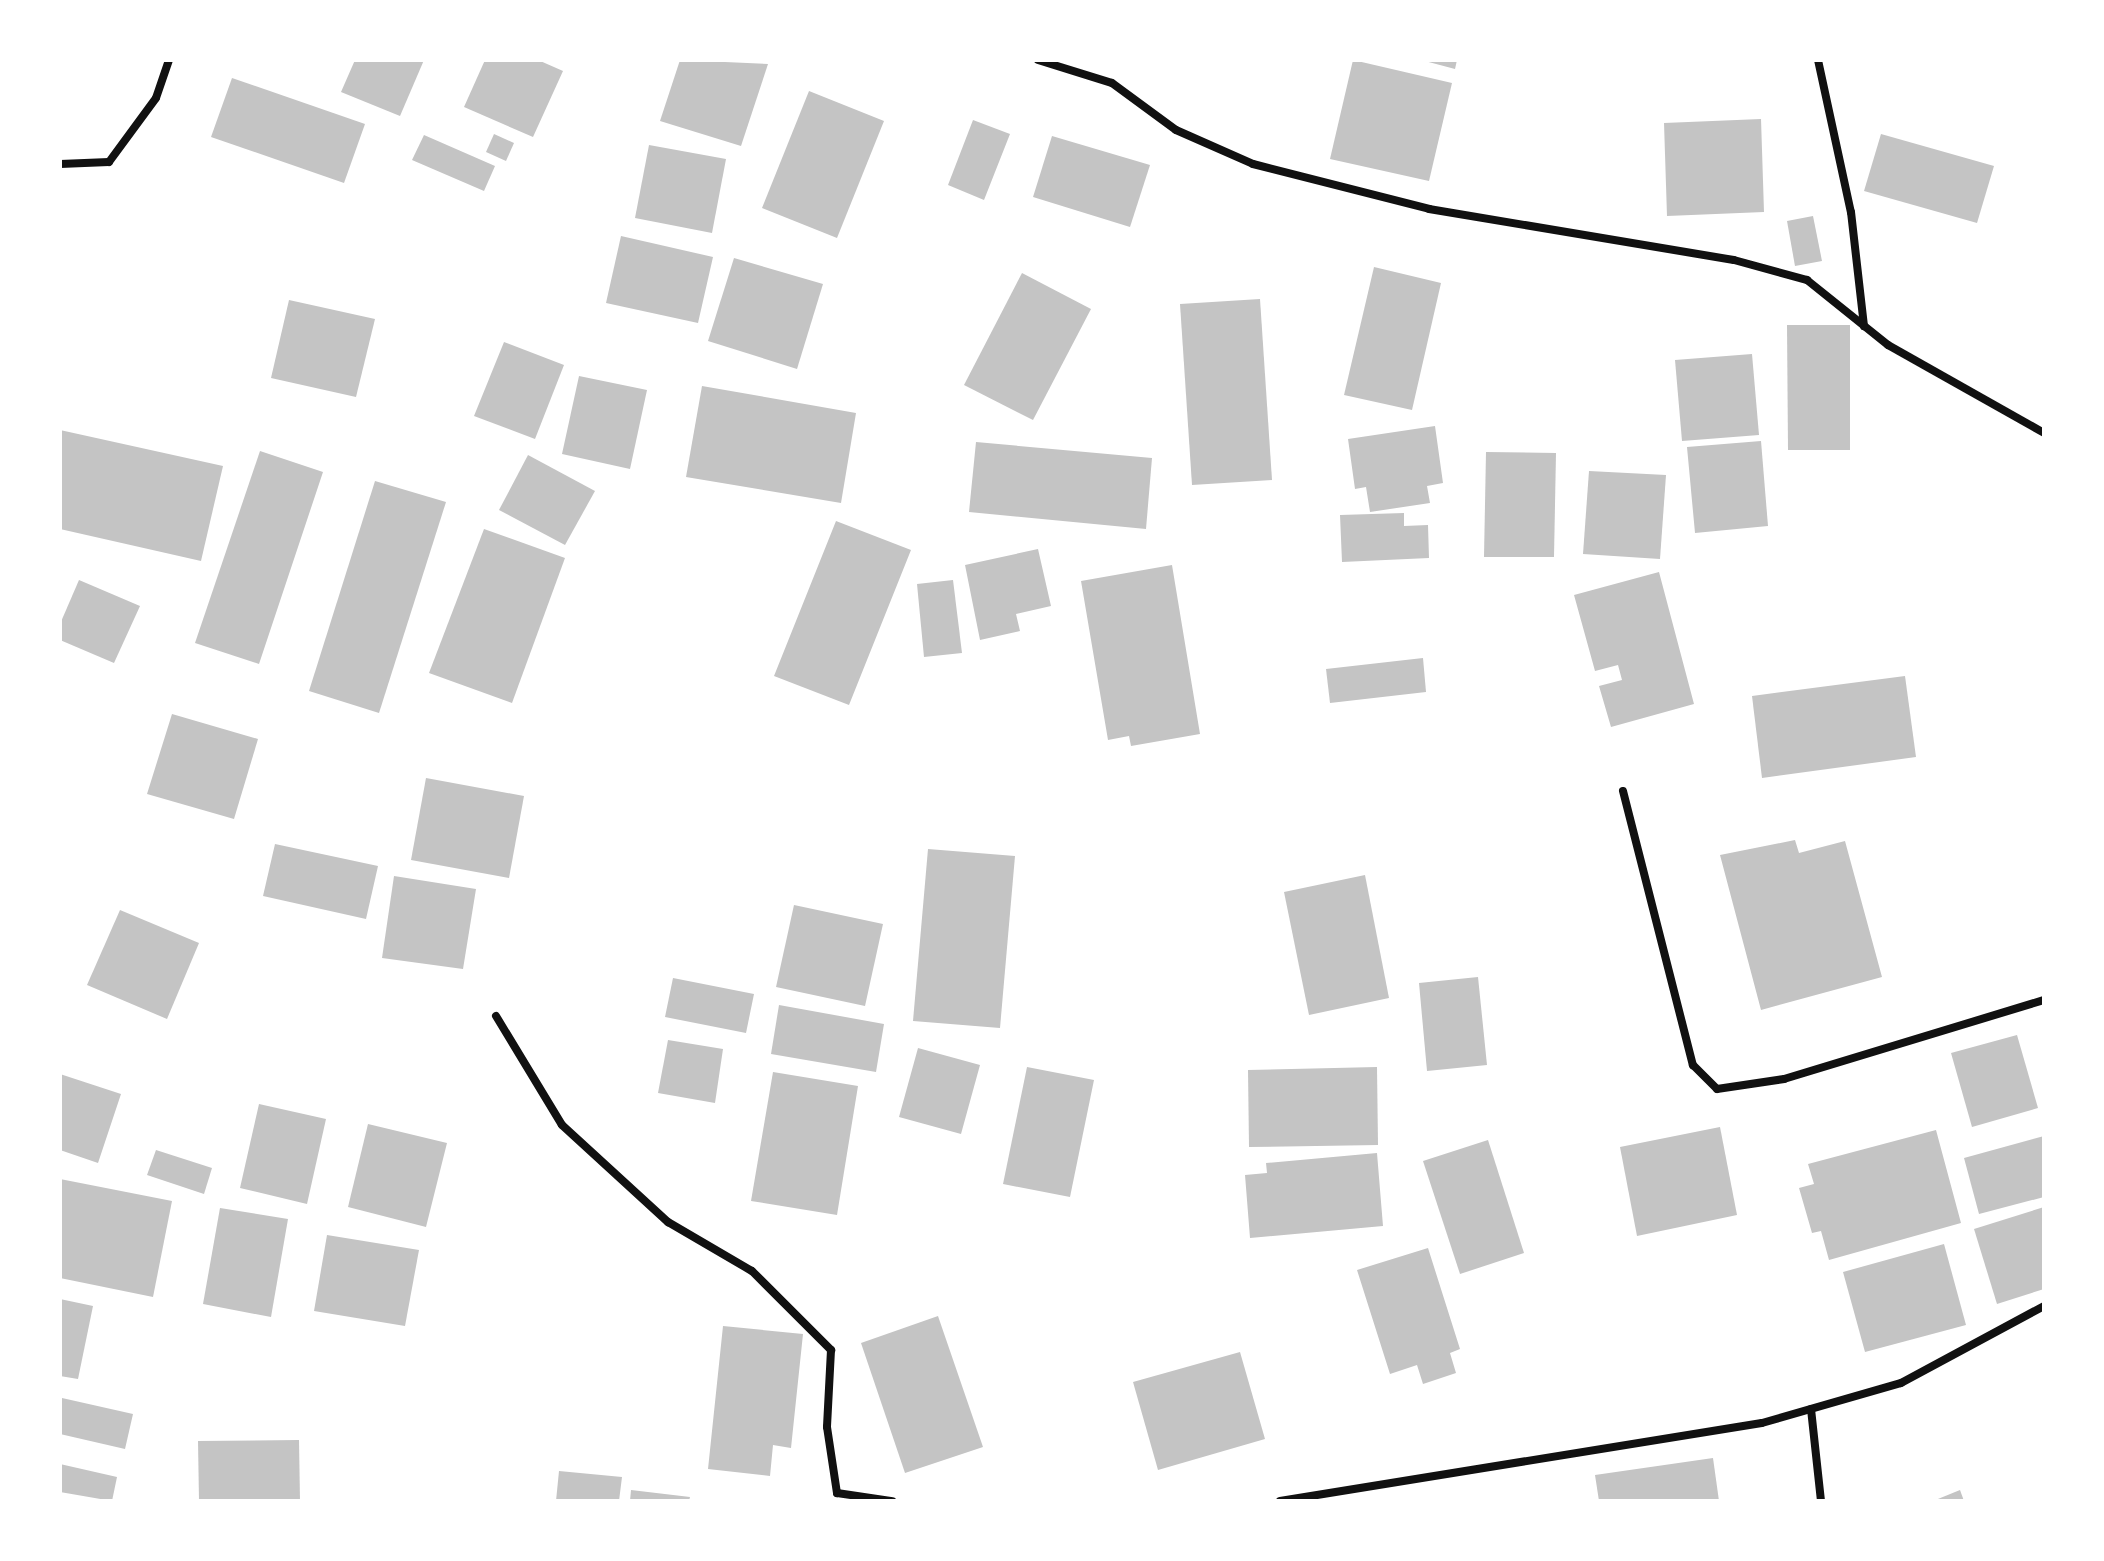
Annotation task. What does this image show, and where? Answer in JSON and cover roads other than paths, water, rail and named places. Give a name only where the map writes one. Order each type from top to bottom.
[{"type":"street","points":[[60,164],[109,162],[156,98],[169,60]]},
{"type":"street","points":[[1038,60],[1112,83],[1176,130],[1253,164],[1429,209],[1734,260],[1807,280],[1888,345],[2044,433]]},
{"type":"street","points":[[1818,60],[1851,212],[1864,326]]},
{"type":"street","points":[[1623,791],[1693,1065],[1717,1089],[1784,1079],[2044,1000]]},
{"type":"street","points":[[496,1016],[562,1125],[668,1222],[752,1271],[831,1350],[827,1427],[836,1497],[892,1501]]},
{"type":"street","points":[[1280,1501],[1762,1423],[1901,1383],[2044,1306]]},
{"type":"street","points":[[1811,1409],[1821,1501]]}]
